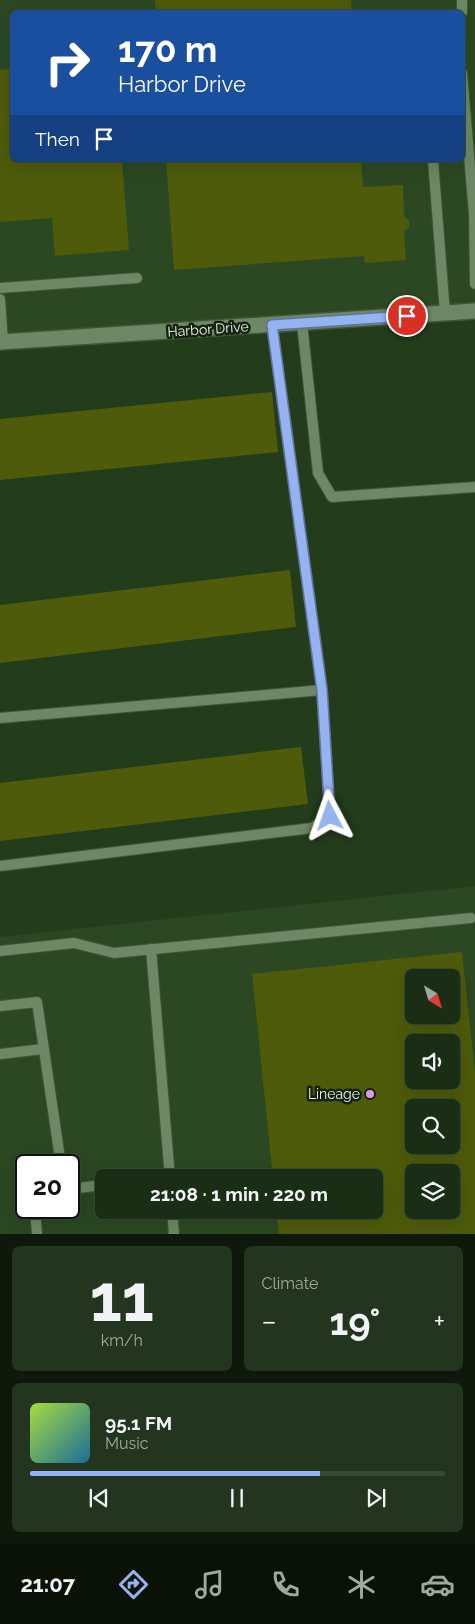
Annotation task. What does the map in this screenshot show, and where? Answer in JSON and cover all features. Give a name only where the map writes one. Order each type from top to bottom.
[{"type":"street","name":"Harbor Drive","points":[[2,342],[475,311]]},
{"type":"lane","points":[[465,108],[474,214],[475,284]]},
{"type":"lane","points":[[433,162],[445,313]]},
{"type":"lane","points":[[0,288],[137,278]]},
{"type":"lane","points":[[0,299],[2,342]]},
{"type":"lane","points":[[302,323],[318,474],[332,497],[475,487]]},
{"type":"lane","points":[[0,866],[312,828],[330,816],[322,690],[272,325]]},
{"type":"lane","points":[[0,718],[322,690]]},
{"type":"lane","points":[[0,951],[74,943],[114,953],[471,918]]},
{"type":"lane","points":[[151,949],[168,1169]]},
{"type":"lane","points":[[0,1006],[37,1002],[59,1154]]},
{"type":"lane","points":[[0,1054],[43,1049]]},
{"type":"lane","points":[[80,1188],[95,1186]]},
{"type":"lane","points":[[36,1219],[37,1234]]},
{"type":"lane","points":[[173,1219],[174,1234]]},
{"type":"shaded area","points":[[0,0],[475,0],[475,312],[0,348]]},
{"type":"shaded area","points":[[475,886],[475,1234],[0,1234],[0,937]]},
{"type":"building","points":[[155,0],[351,0],[352,10],[156,10]]},
{"type":"building","points":[[10,69],[10,162],[122,162],[129,250],[55,256],[52,218],[0,222],[0,70]]},
{"type":"building","points":[[166,162],[361,162],[363,187],[403,185],[404,216],[409,221],[409,227],[404,231],[406,260],[365,263],[364,256],[174,270]]},
{"type":"building","points":[[272,392],[278,452],[0,480],[0,419]]},
{"type":"building","points":[[290,570],[296,627],[0,663],[0,605]]},
{"type":"building","points":[[301,747],[308,804],[0,841],[0,783]]},
{"type":"building","name":"Lineage","points":[[462,952],[475,1072],[475,1234],[279,1234],[277,1219],[383,1219],[383,1169],[272,1169],[252,974]]},
{"type":"place","name":"Lineage","points":[[370,1094]]},
{"type":"route","points":[[330,816],[322,690],[272,325],[407,316]]}]
